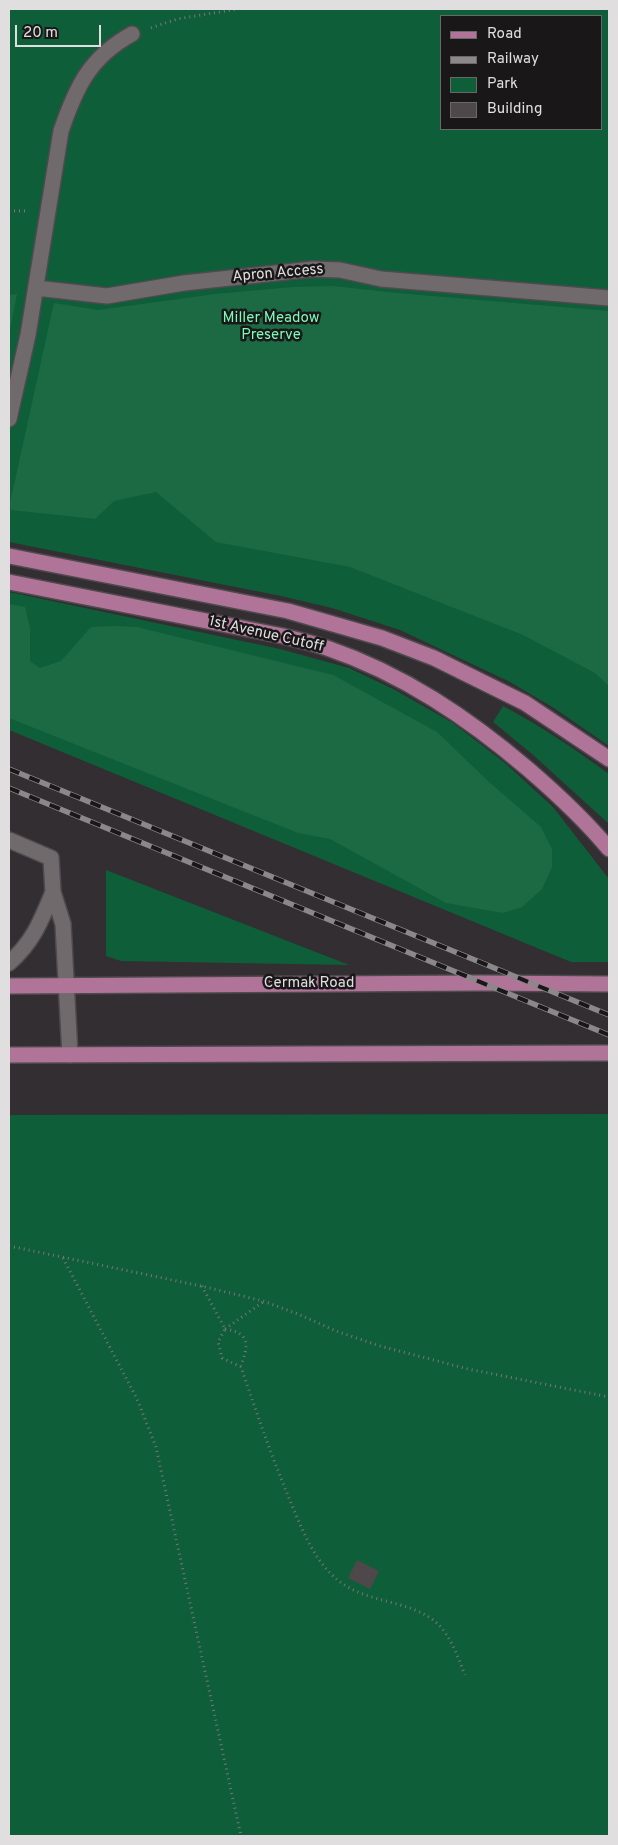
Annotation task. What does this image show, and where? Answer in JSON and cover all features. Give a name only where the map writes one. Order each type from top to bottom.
[{"type":"main road","name":"1st Avenue Cutoff","points":[[9,556],[288,611],[382,638],[434,658],[525,703],[561,725],[609,759]]},
{"type":"main road","name":"1st Avenue Cutoff","points":[[9,582],[283,636],[327,648],[370,665],[422,691],[456,712],[497,743],[543,782],[594,831],[609,849]]},
{"type":"main road","name":"Cermak Road","points":[[9,986],[609,984]]},
{"type":"main road","points":[[9,1055],[609,1053]]},
{"type":"lane","points":[[9,419],[28,335],[61,131],[71,101],[87,72],[116,42],[132,34]]},
{"type":"lane","name":"Apron Access","points":[[36,288],[107,296],[184,284],[313,269],[340,270],[380,279],[609,298]]},
{"type":"lane","points":[[9,840],[51,858],[53,892],[63,924],[70,1055]]},
{"type":"lane","points":[[9,963],[33,937],[53,892]]},
{"type":"path","points":[[132,34],[177,20],[238,9]]},
{"type":"path","points":[[9,1246],[201,1286],[263,1302],[380,1346],[468,1369],[609,1397]]},
{"type":"path","points":[[62,1257],[137,1399],[156,1447],[241,1836]]},
{"type":"path","points":[[201,1286],[225,1329],[235,1331],[244,1338],[247,1350],[241,1366],[272,1456],[298,1521],[317,1558],[330,1574],[344,1586],[372,1598],[428,1616],[440,1626],[449,1639],[465,1675]]},
{"type":"path","points":[[241,1366],[222,1358],[218,1342],[225,1329],[239,1317],[263,1302]]},
{"type":"green space","name":"Miller Meadow Preserve","points":[[9,9],[609,9],[609,746],[554,708],[510,682],[400,630],[332,608],[281,596],[9,542]]},
{"type":"green space","points":[[334,286],[609,311],[609,686],[595,673],[523,635],[350,567],[216,542],[156,492],[114,501],[95,519],[11,510],[10,503],[54,303],[98,310],[215,294],[293,287]]},
{"type":"green space","points":[[17,294],[9,335],[9,295]]},
{"type":"green space","points":[[9,592],[280,649],[349,668],[395,690],[453,723],[505,763],[553,807],[609,879],[609,962],[571,962],[9,730]]},
{"type":"green space","points":[[9,604],[25,607],[30,628],[30,661],[40,668],[61,661],[91,627],[116,626],[137,627],[333,675],[437,732],[489,782],[541,827],[552,849],[552,867],[542,889],[522,907],[503,913],[446,903],[330,839],[298,833],[9,718]]},
{"type":"green space","points":[[503,706],[558,738],[609,774],[609,824],[532,754],[493,722]]},
{"type":"green space","points":[[106,870],[349,965],[121,961],[106,956]]},
{"type":"green space","points":[[609,1114],[609,1836],[9,1836],[9,1115]]},
{"type":"building","points":[[357,1560],[379,1571],[370,1589],[348,1578]]},
{"type":"railway","points":[[9,769],[609,1015]]},
{"type":"railway","points":[[9,788],[609,1035]]}]
